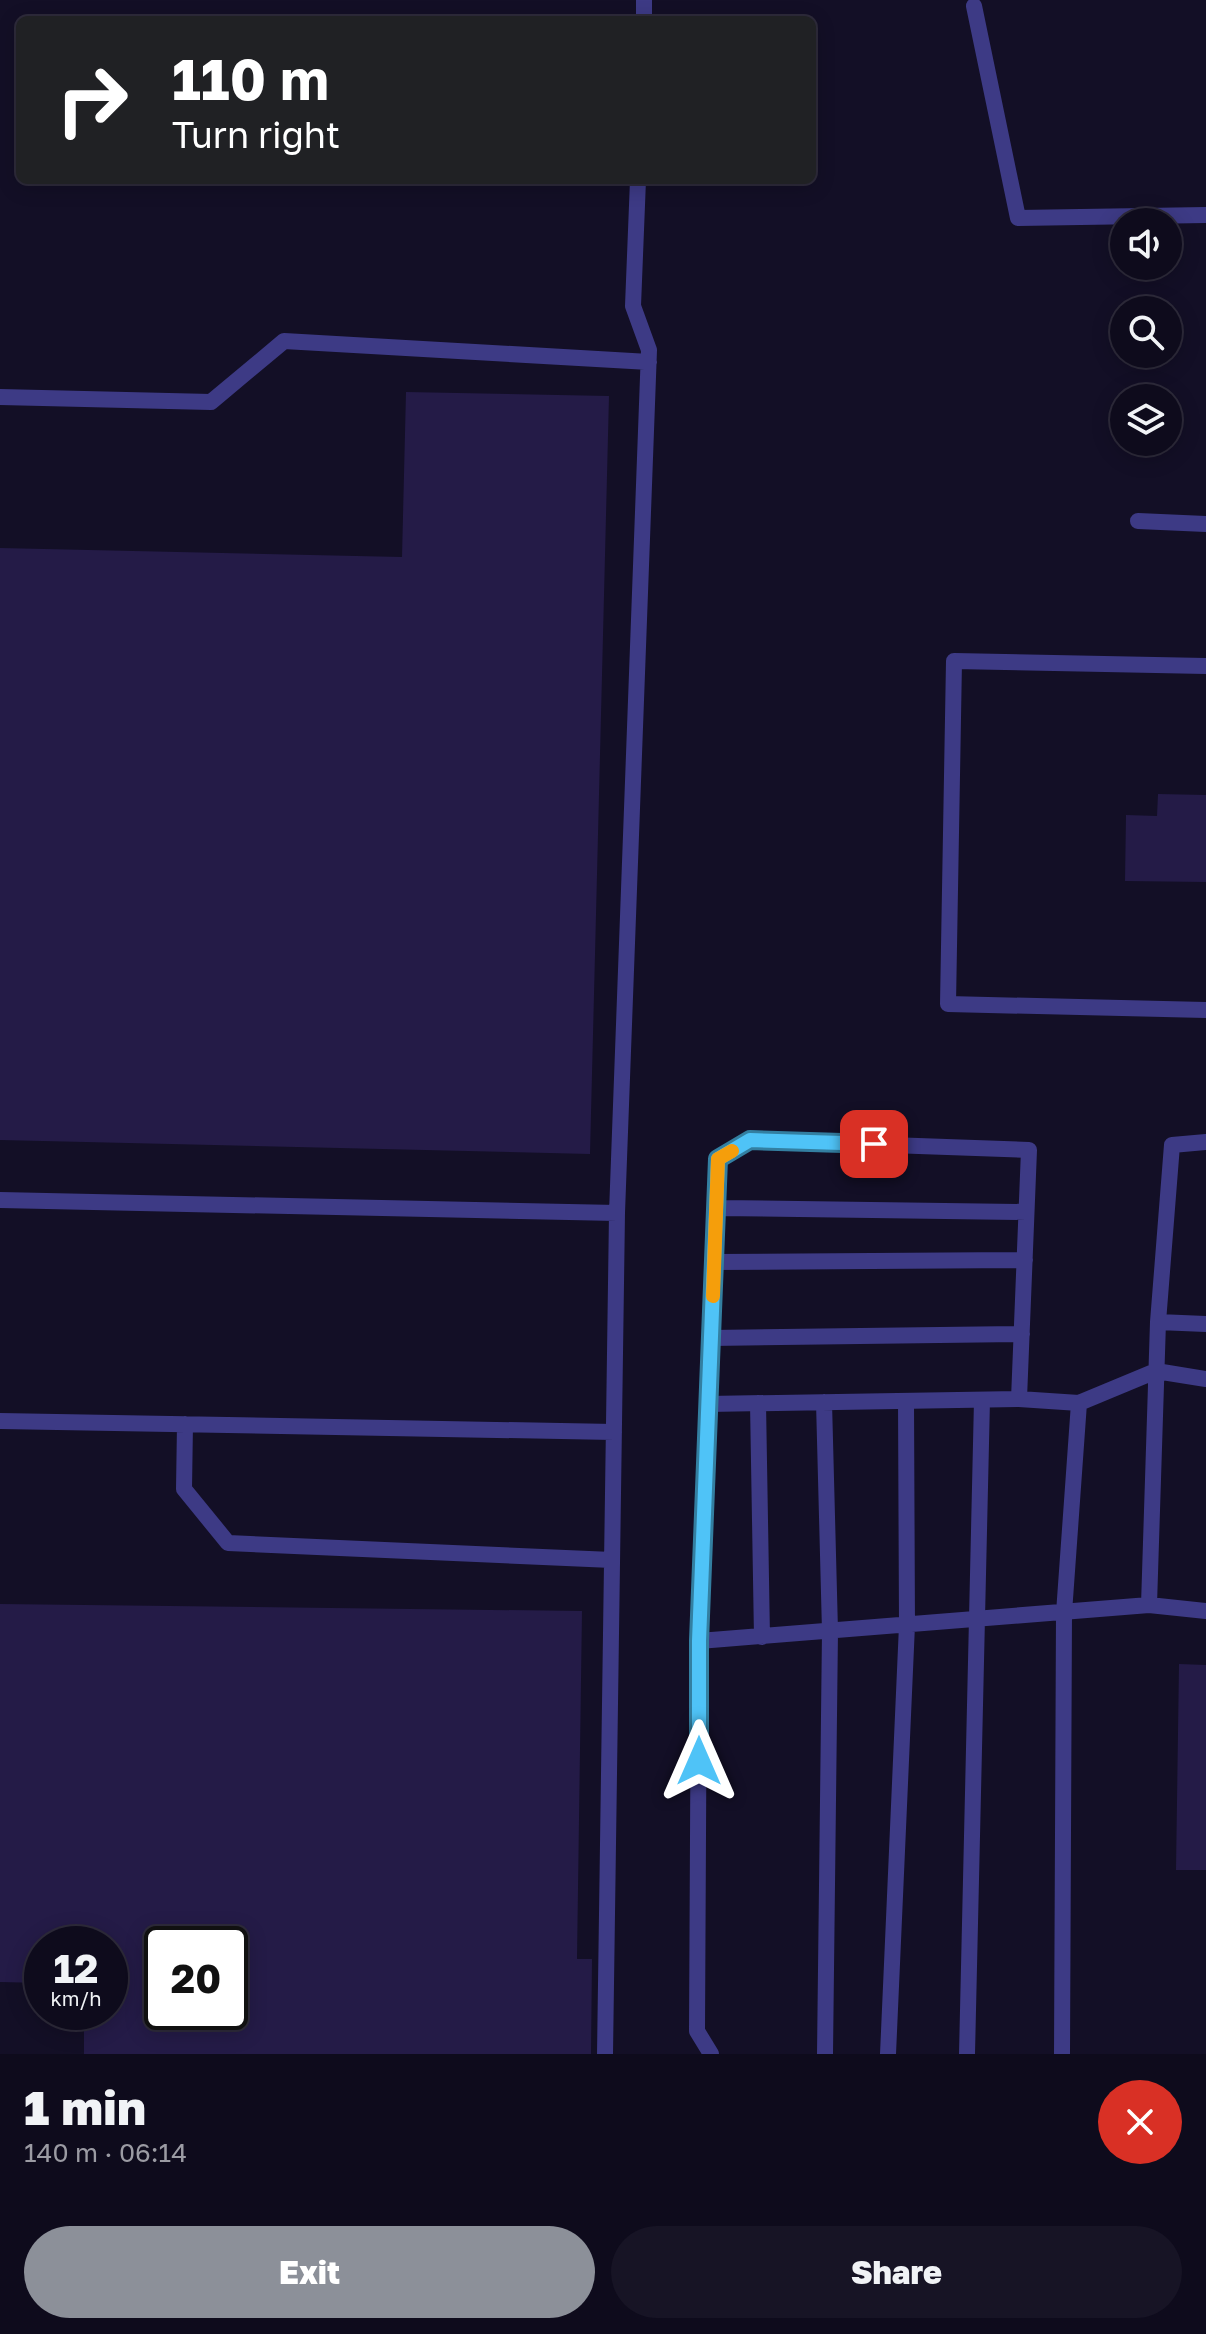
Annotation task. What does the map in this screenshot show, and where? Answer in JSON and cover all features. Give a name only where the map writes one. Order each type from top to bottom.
[{"type":"lane","points":[[974,6],[1018,218],[1206,215]]},
{"type":"lane","points":[[605,2054],[617,1213],[649,362],[649,350],[633,306],[638,184]]},
{"type":"lane","points":[[0,397],[211,402],[284,341],[649,362]]},
{"type":"lane","points":[[1138,521],[1206,524]]},
{"type":"lane","points":[[1206,666],[954,661],[948,1004],[1206,1010]]},
{"type":"lane","points":[[711,2054],[697,2031],[699,1641],[718,1159],[750,1140],[1029,1150],[1019,1399]]},
{"type":"lane","points":[[1149,1605],[1158,1322],[1172,1145],[1206,1142]]},
{"type":"lane","points":[[0,1200],[617,1213]]},
{"type":"lane","points":[[717,1208],[1026,1212]]},
{"type":"lane","points":[[714,1262],[1025,1260]]},
{"type":"lane","points":[[1158,1322],[1206,1324]]},
{"type":"lane","points":[[711,1338],[1022,1334]]},
{"type":"lane","points":[[708,1404],[1019,1399],[1079,1403],[1156,1371],[1206,1379]]},
{"type":"lane","points":[[967,2054],[982,1400]]},
{"type":"lane","points":[[888,2054],[907,1625],[906,1401]]},
{"type":"lane","points":[[824,1402],[830,1631],[825,2054]]},
{"type":"lane","points":[[758,1403],[762,1637]]},
{"type":"lane","points":[[1062,2054],[1064,1613],[1079,1403]]},
{"type":"lane","points":[[0,1421],[614,1432]]},
{"type":"lane","points":[[185,1424],[184,1489],[228,1543],[612,1560]]},
{"type":"lane","points":[[699,1641],[1149,1605],[1206,1611]]},
{"type":"building","points":[[406,392],[609,396],[590,1154],[0,1140],[0,548],[402,557]]},
{"type":"building","points":[[1158,794],[1206,795],[1206,882],[1125,881],[1126,815],[1157,816]]},
{"type":"building","points":[[0,1604],[582,1611],[577,1959],[592,1959],[591,2054],[84,2054],[84,2030],[128,2030],[128,1926],[24,1926],[24,1983],[0,1982]]},
{"type":"building","points":[[1179,1664],[1206,1665],[1206,1870],[1176,1870]]},
{"type":"slow traffic","points":[[713,1296],[718,1159],[732,1151]]},
{"type":"route","points":[[699,1761],[699,1641],[718,1159],[750,1140],[874,1144]]}]
